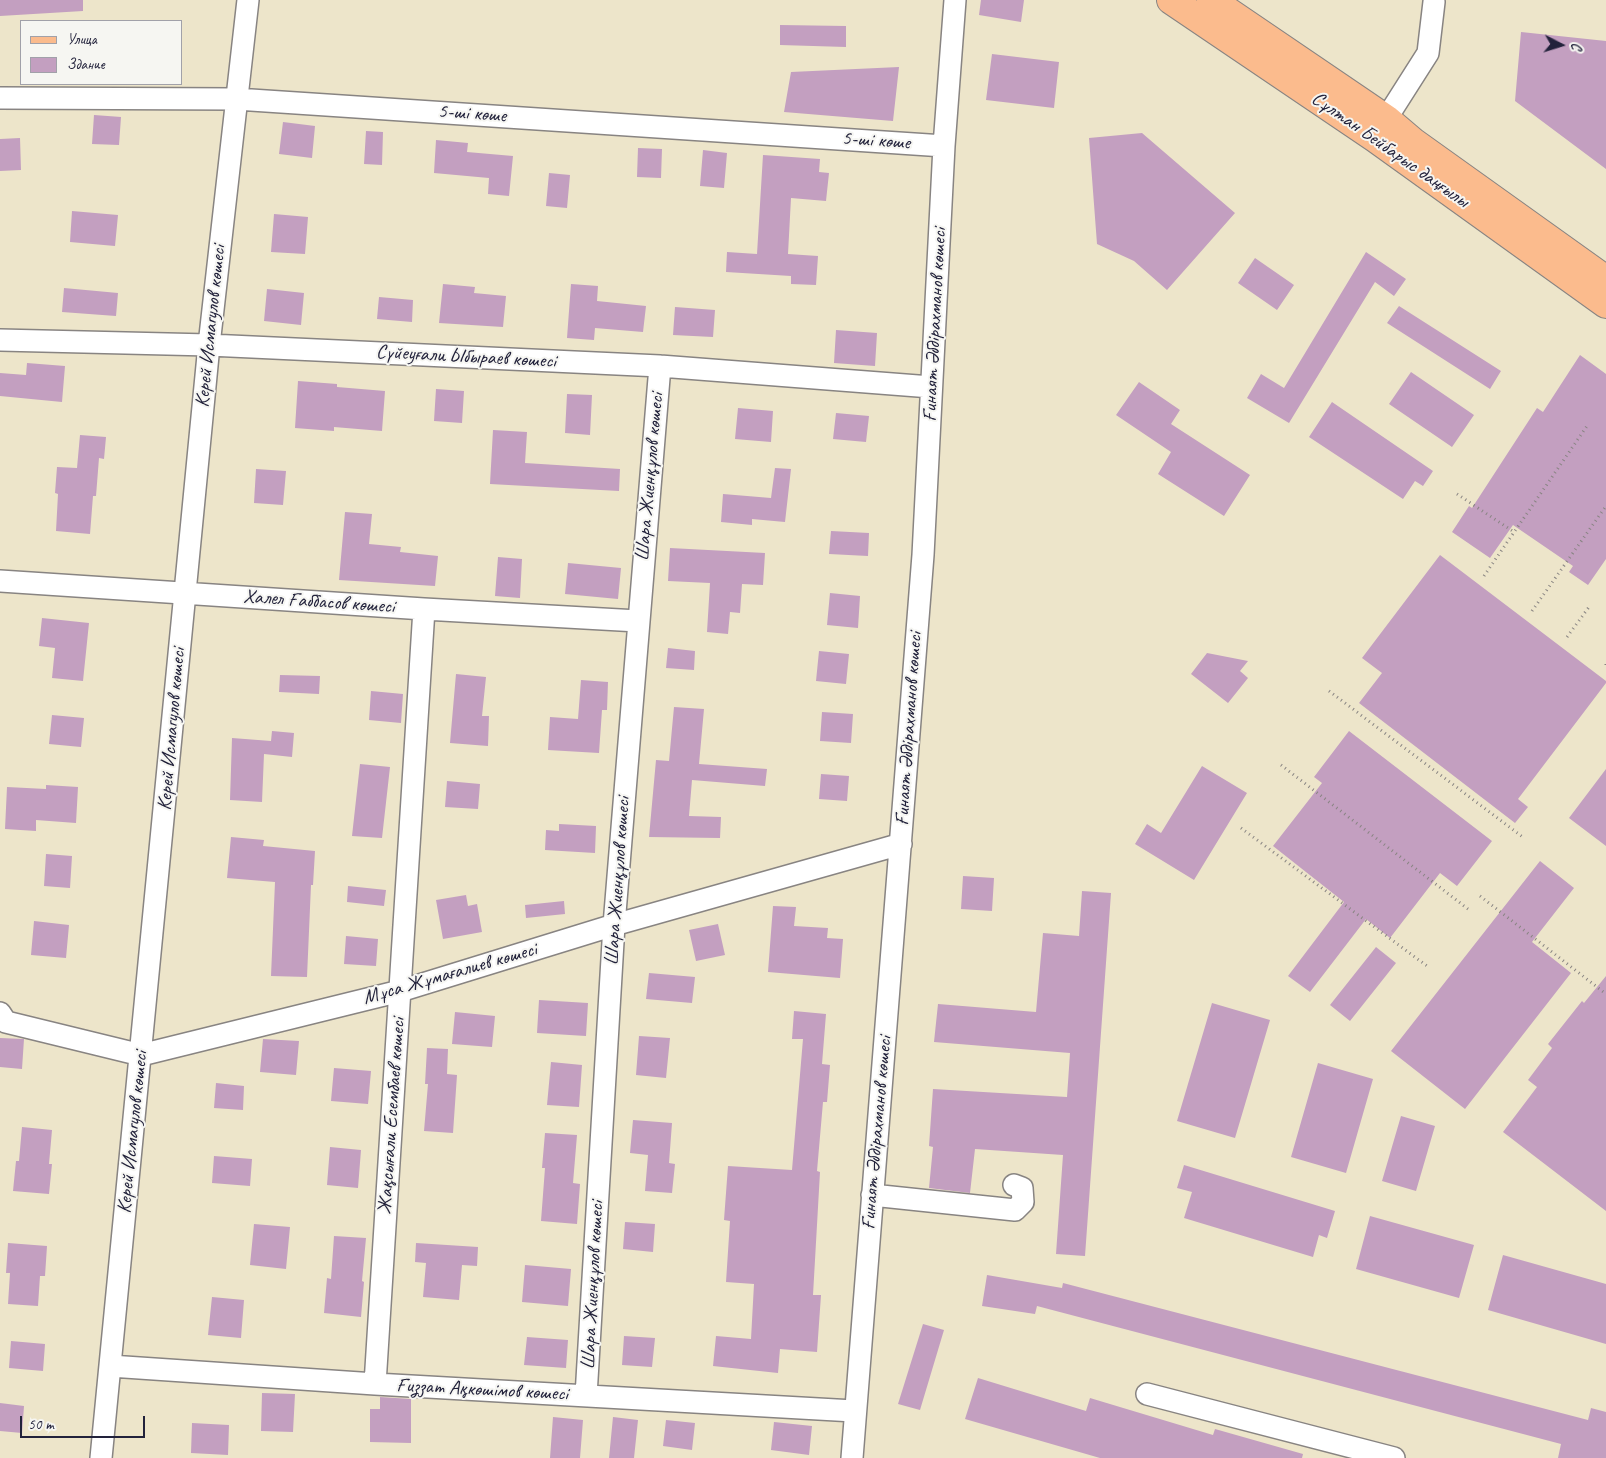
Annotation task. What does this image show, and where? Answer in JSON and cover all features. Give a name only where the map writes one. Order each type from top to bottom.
[{"type":"main road","name":"Сұлтан Бейбарыс даңғылы","points":[[1171,0],[1375,138],[1606,304]]},
{"type":"main road","name":"Сұлтан Бейбарыс даңғылы","points":[[1211,0],[1386,119],[1413,142],[1606,280]]},
{"type":"street","name":"Керей Исмагулов көшесі","points":[[101,1458],[208,345],[248,0]]},
{"type":"street","name":"Ғинаят Әбдірахманов көшесі","points":[[852,1458],[854,1411],[923,555],[944,146],[955,0]]},
{"type":"street","points":[[1386,119],[1428,53],[1434,2]]},
{"type":"street","name":"5-шi көше","points":[[0,98],[236,99],[944,146]]},
{"type":"street","name":"Сүйеуғали Ыбыраев көшесi","points":[[0,340],[208,345],[660,366],[931,387]]},
{"type":"street","name":"Шара Жиенқұлов көшесі","points":[[586,1396],[614,925],[660,366]]},
{"type":"street","name":"Халел Ғаббасов көшесі","points":[[0,581],[638,621]]},
{"type":"street","name":"Жақсығали Есембаев көшесi","points":[[375,1384],[424,609]]},
{"type":"street","name":"Мұса Жұмағалиев көшесі","points":[[0,1013],[6,1022],[141,1055],[400,991],[614,925],[901,844]]},
{"type":"street","points":[[872,1195],[1016,1210],[1022,1202],[1022,1188],[1014,1186]]},
{"type":"street","name":"Ғиззат Ақкөшімов көшесi","points":[[110,1366],[375,1384],[854,1411]]},
{"type":"street","points":[[1148,1394],[1394,1458]]},
{"type":"path","points":[[1484,576],[1587,426]]},
{"type":"path","points":[[1457,494],[1514,532]]},
{"type":"path","points":[[1532,611],[1606,506]]},
{"type":"path","points":[[1567,637],[1589,607]]},
{"type":"path","points":[[1329,691],[1524,838]]},
{"type":"path","points":[[1281,765],[1468,909]]},
{"type":"path","points":[[1242,828],[1427,966]]},
{"type":"path","points":[[1480,896],[1606,994]]},
{"type":"building","points":[[0,0],[83,0],[83,11],[0,16]]},
{"type":"building","points":[[981,0],[1024,0],[1021,22],[979,15]]},
{"type":"building","points":[[780,25],[846,26],[846,47],[780,45]]},
{"type":"building","points":[[1521,32],[1606,41],[1606,169],[1515,101]]},
{"type":"building","points":[[992,54],[1059,62],[1054,108],[986,100]]},
{"type":"building","points":[[899,67],[893,121],[784,112],[791,72]]},
{"type":"building","points":[[94,115],[121,117],[119,145],[92,144]]},
{"type":"building","points":[[283,122],[315,126],[312,158],[279,154]]},
{"type":"building","points":[[366,131],[383,132],[382,165],[364,164]]},
{"type":"building","points":[[1142,133],[1235,213],[1167,290],[1134,261],[1097,244],[1089,138]]},
{"type":"building","points":[[20,138],[21,170],[0,171],[0,139]]},
{"type":"building","points":[[436,140],[468,143],[467,152],[513,156],[509,196],[488,194],[489,178],[434,173]]},
{"type":"building","points":[[638,148],[662,149],[661,178],[637,177]]},
{"type":"building","points":[[703,150],[727,153],[724,188],[700,186]]},
{"type":"building","points":[[763,155],[820,159],[819,172],[829,173],[826,201],[791,198],[788,254],[818,256],[816,285],[791,284],[791,276],[726,272],[727,252],[757,254]]},
{"type":"building","points":[[549,173],[570,175],[567,208],[546,206]]},
{"type":"building","points":[[72,211],[118,215],[115,246],[70,242]]},
{"type":"building","points":[[274,214],[308,217],[305,254],[271,252]]},
{"type":"building","points":[[1366,252],[1406,279],[1394,296],[1375,282],[1289,423],[1247,398],[1261,374],[1284,388]]},
{"type":"building","points":[[1255,258],[1294,285],[1277,310],[1238,283]]},
{"type":"building","points":[[443,284],[475,287],[474,293],[506,296],[503,327],[439,323]]},
{"type":"building","points":[[571,284],[598,286],[597,301],[646,306],[643,332],[595,328],[594,340],[567,338]]},
{"type":"building","points":[[64,288],[118,293],[116,316],[62,312]]},
{"type":"building","points":[[267,289],[304,293],[301,325],[264,321]]},
{"type":"building","points":[[379,297],[413,300],[412,322],[377,319]]},
{"type":"building","points":[[1399,306],[1501,371],[1490,389],[1387,323]]},
{"type":"building","points":[[675,307],[715,310],[713,337],[673,335]]},
{"type":"building","points":[[836,330],[877,333],[875,366],[834,363]]},
{"type":"building","points":[[1580,355],[1606,374],[1606,559],[1588,585],[1569,572],[1573,566],[1513,525],[1490,558],[1452,532],[1469,506],[1472,508],[1537,408],[1543,412]]},
{"type":"building","points":[[27,363],[65,366],[62,402],[0,396],[0,373],[26,375]]},
{"type":"building","points":[[1411,372],[1474,415],[1452,447],[1389,404]]},
{"type":"building","points":[[298,381],[337,384],[337,387],[385,391],[382,431],[334,427],[334,431],[295,428]]},
{"type":"building","points":[[1139,382],[1180,410],[1171,424],[1250,475],[1224,516],[1158,474],[1171,452],[1116,415]]},
{"type":"building","points":[[436,389],[464,391],[462,423],[434,421]]},
{"type":"building","points":[[567,394],[592,395],[590,435],[565,433]]},
{"type":"building","points":[[1332,402],[1433,471],[1423,486],[1415,481],[1403,499],[1309,437]]},
{"type":"building","points":[[738,408],[773,411],[771,442],[735,439]]},
{"type":"building","points":[[836,413],[869,416],[866,442],[833,439]]},
{"type":"building","points":[[493,430],[527,432],[525,463],[620,469],[619,491],[490,484]]},
{"type":"building","points":[[80,435],[106,437],[104,459],[99,458],[90,534],[56,531],[58,494],[55,493],[57,467],[77,468]]},
{"type":"building","points":[[775,468],[791,469],[785,522],[752,519],[752,525],[721,522],[723,494],[771,498]]},
{"type":"building","points":[[256,469],[286,471],[283,505],[254,503]]},
{"type":"building","points":[[345,512],[372,514],[369,544],[401,547],[400,552],[438,556],[435,586],[339,580]]},
{"type":"building","points":[[831,531],[869,533],[868,556],[829,554]]},
{"type":"building","points":[[670,548],[765,553],[763,585],[742,584],[740,613],[730,612],[728,634],[707,632],[710,583],[668,581]]},
{"type":"building","points":[[1440,555],[1606,681],[1518,799],[1528,807],[1515,823],[1359,703],[1382,673],[1362,658]]},
{"type":"building","points":[[498,557],[522,559],[520,598],[495,596]]},
{"type":"building","points":[[568,563],[621,568],[618,599],[565,594]]},
{"type":"building","points":[[830,593],[860,596],[858,628],[827,625]]},
{"type":"building","points":[[42,618],[89,623],[83,681],[52,678],[55,648],[39,646]]},
{"type":"building","points":[[668,648],[695,651],[694,670],[666,668]]},
{"type":"building","points":[[819,651],[849,654],[846,684],[816,681]]},
{"type":"building","points":[[1207,653],[1248,661],[1240,671],[1248,678],[1228,703],[1191,674]]},
{"type":"building","points":[[456,674],[486,677],[482,716],[489,716],[488,746],[450,743]]},
{"type":"building","points":[[280,675],[320,676],[319,694],[279,692]]},
{"type":"building","points":[[581,680],[608,682],[607,710],[602,710],[599,753],[548,750],[550,717],[578,719]]},
{"type":"building","points":[[371,691],[403,694],[401,723],[369,720]]},
{"type":"building","points":[[674,707],[704,709],[699,764],[767,769],[765,786],[692,780],[689,816],[721,817],[720,838],[649,837],[656,760],[669,761]]},
{"type":"building","points":[[822,712],[853,714],[851,743],[820,741]]},
{"type":"building","points":[[52,715],[84,718],[81,747],[49,744]]},
{"type":"building","points":[[272,731],[294,733],[292,757],[264,754],[262,802],[230,800],[232,738],[271,741]]},
{"type":"building","points":[[1349,731],[1492,841],[1457,886],[1440,873],[1390,938],[1366,919],[1310,992],[1288,976],[1344,902],[1273,846],[1322,783],[1314,777]]},
{"type":"building","points":[[360,764],[390,767],[382,838],[352,836]]},
{"type":"building","points":[[1202,766],[1247,793],[1194,880],[1135,844],[1147,824],[1161,833]]},
{"type":"building","points":[[1606,769],[1606,846],[1569,818]]},
{"type":"building","points":[[821,774],[849,776],[847,801],[819,799]]},
{"type":"building","points":[[447,781],[480,784],[478,809],[445,807]]},
{"type":"building","points":[[46,785],[78,787],[76,823],[36,820],[36,831],[5,829],[7,787],[46,789]]},
{"type":"building","points":[[559,824],[596,826],[595,853],[545,850],[546,830],[559,831]]},
{"type":"building","points":[[231,837],[264,840],[263,846],[315,851],[313,885],[311,885],[307,977],[271,976],[275,882],[227,878]]},
{"type":"building","points":[[46,854],[72,856],[70,888],[44,886]]},
{"type":"building","points":[[1540,861],[1574,888],[1532,942],[1571,973],[1465,1109],[1391,1051]]},
{"type":"building","points":[[963,876],[994,878],[992,911],[961,909]]},
{"type":"building","points":[[348,886],[386,890],[384,906],[347,902]]},
{"type":"building","points":[[1082,891],[1111,893],[1085,1256],[1056,1254],[1063,1155],[975,1149],[970,1193],[929,1188],[933,1147],[929,1146],[933,1089],[1067,1097],[1070,1053],[934,1042],[938,1004],[1036,1012],[1043,933],[1079,936]]},
{"type":"building","points":[[466,895],[468,906],[477,904],[482,932],[443,939],[436,900]]},
{"type":"building","points":[[564,901],[565,914],[526,918],[525,905]]},
{"type":"building","points":[[773,906],[796,907],[794,926],[828,928],[827,938],[843,939],[840,978],[768,972]]},
{"type":"building","points":[[34,921],[69,925],[66,958],[31,955]]},
{"type":"building","points":[[718,924],[725,955],[696,961],[689,930]]},
{"type":"building","points":[[346,936],[378,939],[376,966],[344,964]]},
{"type":"building","points":[[1376,947],[1396,963],[1350,1021],[1330,1005]]},
{"type":"building","points":[[649,973],[695,977],[692,1003],[646,999]]},
{"type":"building","points":[[1606,976],[1606,1211],[1503,1132],[1537,1087],[1528,1080],[1552,1048],[1548,1044],[1582,1001],[1584,1003]]},
{"type":"building","points":[[539,1000],[588,1003],[586,1036],[537,1033]]},
{"type":"building","points":[[1212,1003],[1270,1020],[1235,1138],[1177,1121]]},
{"type":"building","points":[[794,1011],[826,1014],[822,1064],[830,1065],[827,1102],[823,1102],[817,1171],[820,1172],[813,1295],[821,1295],[817,1352],[780,1349],[778,1373],[713,1366],[716,1336],[751,1339],[754,1284],[726,1282],[730,1221],[724,1220],[728,1166],[792,1170],[803,1039],[792,1039]]},
{"type":"building","points":[[455,1012],[495,1016],[492,1047],[452,1044]]},
{"type":"building","points":[[639,1036],[670,1038],[666,1078],[636,1075]]},
{"type":"building","points":[[0,1038],[24,1039],[22,1069],[0,1067]]},
{"type":"building","points":[[263,1039],[299,1041],[296,1075],[260,1072]]},
{"type":"building","points":[[427,1048],[448,1049],[447,1074],[457,1075],[453,1133],[424,1131],[428,1084],[425,1084]]},
{"type":"building","points":[[551,1062],[582,1065],[579,1107],[547,1105]]},
{"type":"building","points":[[1318,1063],[1373,1079],[1346,1173],[1291,1157]]},
{"type":"building","points":[[334,1068],[371,1071],[368,1104],[331,1101]]},
{"type":"building","points":[[216,1083],[244,1086],[243,1110],[214,1108]]},
{"type":"building","points":[[1401,1116],[1435,1126],[1416,1191],[1382,1181]]},
{"type":"building","points":[[633,1120],[672,1123],[669,1163],[675,1164],[672,1193],[645,1191],[648,1155],[630,1153]]},
{"type":"building","points":[[22,1127],[52,1130],[49,1164],[52,1164],[49,1194],[13,1191],[16,1161],[19,1161]]},
{"type":"building","points":[[545,1133],[577,1135],[573,1183],[580,1184],[577,1224],[541,1221],[545,1168],[542,1168]]},
{"type":"building","points":[[330,1147],[361,1150],[358,1188],[327,1185]]},
{"type":"building","points":[[214,1156],[252,1159],[250,1186],[212,1183]]},
{"type":"building","points":[[1184,1165],[1335,1211],[1327,1238],[1319,1235],[1313,1257],[1184,1218],[1192,1192],[1177,1188]]},
{"type":"building","points":[[1370,1216],[1474,1245],[1459,1298],[1356,1269]]},
{"type":"building","points":[[625,1222],[655,1224],[653,1252],[623,1249]]},
{"type":"building","points":[[254,1224],[290,1227],[286,1269],[250,1265]]},
{"type":"building","points":[[334,1236],[366,1238],[361,1317],[324,1313],[327,1278],[331,1279]]},
{"type":"building","points":[[8,1243],[47,1246],[45,1276],[40,1276],[38,1306],[8,1304],[10,1273],[6,1273]]},
{"type":"building","points":[[416,1243],[478,1247],[477,1266],[462,1265],[459,1300],[423,1297],[426,1263],[415,1262]]},
{"type":"building","points":[[1503,1255],[1606,1284],[1606,1344],[1488,1310]]},
{"type":"building","points":[[525,1265],[571,1269],[568,1306],[522,1302]]},
{"type":"building","points":[[987,1275],[1062,1288],[1063,1283],[1588,1420],[1591,1408],[1606,1412],[1606,1458],[1558,1458],[1561,1444],[1037,1306],[1035,1314],[982,1306]]},
{"type":"building","points":[[212,1297],[244,1300],[241,1338],[208,1335]]},
{"type":"building","points":[[923,1324],[944,1330],[920,1410],[898,1404]]},
{"type":"building","points":[[624,1336],[655,1338],[652,1367],[622,1365]]},
{"type":"building","points":[[527,1337],[568,1340],[566,1368],[524,1365]]},
{"type":"building","points":[[11,1341],[45,1344],[43,1371],[9,1368]]},
{"type":"building","points":[[978,1378],[1086,1411],[1090,1398],[1213,1435],[1215,1429],[1303,1454],[1302,1458],[1100,1458],[965,1419]]},
{"type":"building","points":[[262,1393],[295,1394],[293,1432],[261,1431]]},
{"type":"building","points":[[380,1397],[411,1399],[411,1443],[370,1442],[370,1409],[380,1409]]},
{"type":"building","points":[[0,1403],[24,1406],[22,1433],[0,1431]]},
{"type":"building","points":[[553,1417],[583,1420],[580,1458],[550,1458]]},
{"type":"building","points":[[613,1417],[638,1420],[634,1458],[609,1458]]},
{"type":"building","points":[[666,1420],[695,1423],[692,1450],[663,1446]]},
{"type":"building","points":[[774,1422],[812,1426],[809,1455],[771,1450]]},
{"type":"building","points":[[192,1423],[229,1425],[228,1455],[191,1453]]}]
